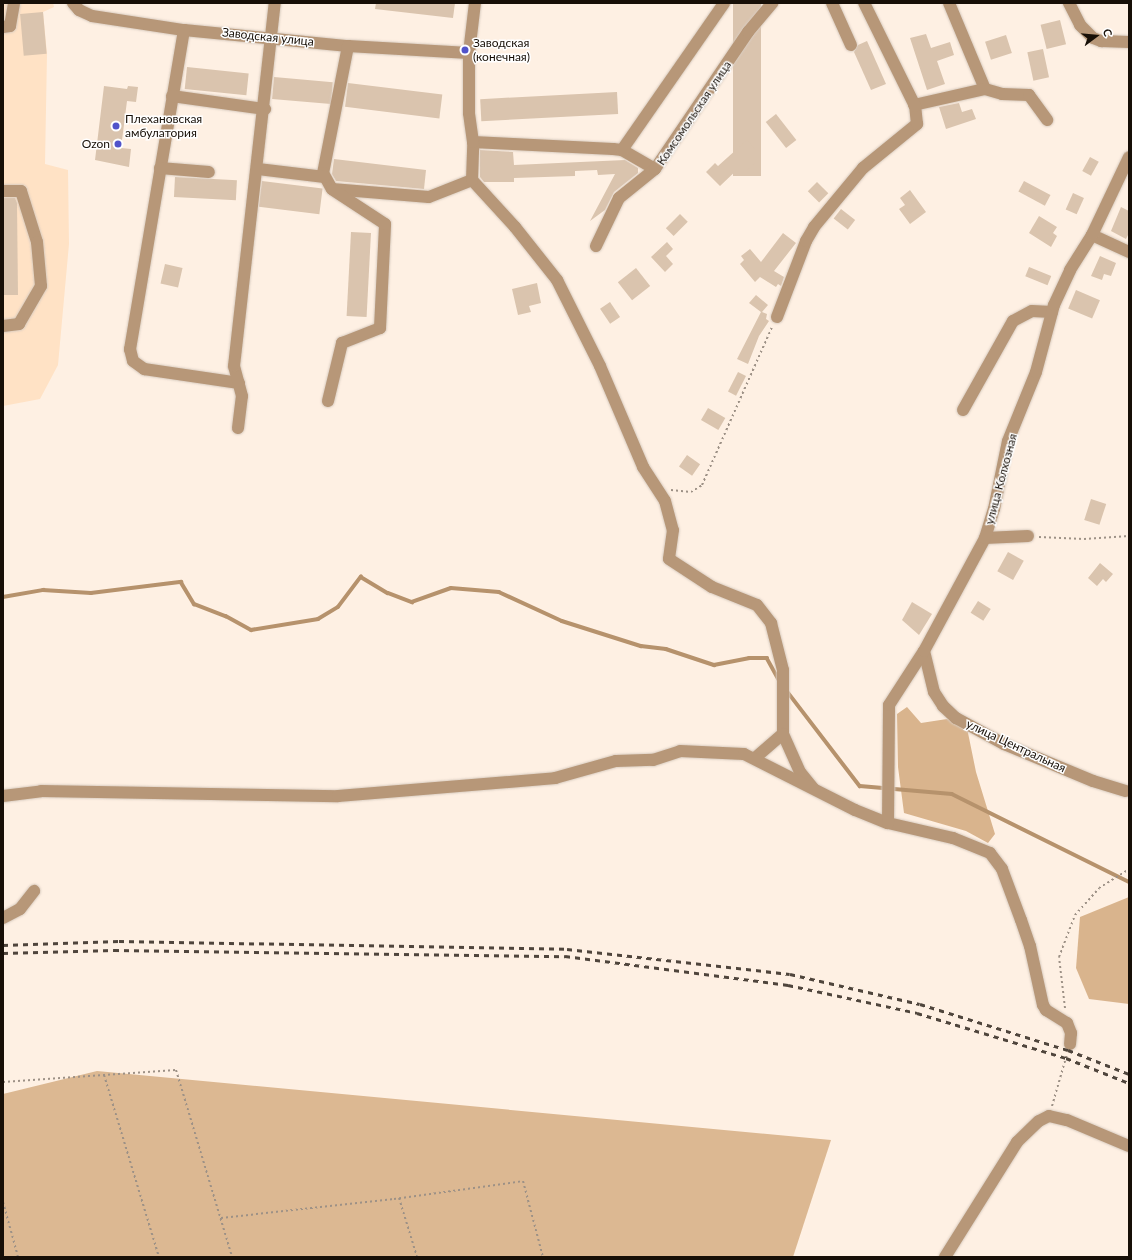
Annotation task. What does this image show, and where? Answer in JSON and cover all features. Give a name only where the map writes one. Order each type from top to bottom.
[{"type":"street","points":[[3,27],[10,26],[14,3]]},
{"type":"street","name":"Заводская улица","points":[[73,3],[79,10],[92,16],[184,30],[272,37],[348,46],[469,53]]},
{"type":"street","points":[[238,428],[242,396],[234,366],[265,109],[275,3]]},
{"type":"street","points":[[475,3],[469,53],[469,113],[474,142],[472,180],[515,227],[557,280],[600,366],[643,467],[656,484],[672,520],[669,559],[712,587],[757,605],[771,623],[783,670],[782,734],[800,772],[815,790]]},
{"type":"street","points":[[622,150],[724,3]]},
{"type":"street","name":"Комсомольская улица","points":[[474,142],[622,150],[655,169],[748,32],[772,3]]},
{"type":"street","points":[[832,3],[851,45]]},
{"type":"street","points":[[777,317],[808,236],[863,168],[915,127],[918,119],[914,105],[864,3]]},
{"type":"street","points":[[949,3],[984,89]]},
{"type":"street","points":[[1069,3],[1077,20],[1089,35],[1101,41],[1129,42]]},
{"type":"street","points":[[184,30],[130,349],[133,361],[144,369],[239,383]]},
{"type":"street","points":[[328,401],[342,343],[380,328],[385,224],[332,190],[323,173],[348,46]]},
{"type":"street","points":[[914,105],[984,89],[1002,94],[1029,95],[1048,120]]},
{"type":"street","points":[[172,96],[265,109]]},
{"type":"street","name":"улица Колхозная","points":[[888,823],[889,705],[924,651],[985,538],[994,509],[1008,441],[1036,372],[1052,312],[1070,270],[1092,235],[1129,157]]},
{"type":"street","points":[[160,168],[209,172]]},
{"type":"street","points":[[258,169],[325,177]]},
{"type":"street","points":[[596,246],[619,198],[655,169]]},
{"type":"street","points":[[332,190],[429,197],[472,180]]},
{"type":"street","points":[[3,191],[21,191],[37,242],[40,286],[19,324],[3,326]]},
{"type":"street","points":[[1092,235],[1129,252]]},
{"type":"street","points":[[963,410],[1013,321],[1032,311],[1052,312]]},
{"type":"street","points":[[985,538],[1028,536]]},
{"type":"street","name":"улица Центральная","points":[[924,651],[934,692],[943,706],[956,718],[1004,744],[1094,781],[1126,791]]},
{"type":"street","points":[[755,758],[782,734]]},
{"type":"street","points":[[3,796],[49,791],[338,796],[555,778],[616,761],[652,760],[680,751],[719,751],[755,758],[815,790],[888,823],[953,838],[990,853],[1002,869],[1030,946],[1042,1005],[1046,1010],[1067,1023],[1071,1033],[1070,1044]]},
{"type":"street","points":[[3,918],[20,910],[34,891]]},
{"type":"street","points":[[945,1257],[1017,1142],[1031,1126],[1049,1116],[1067,1120],[1129,1146]]},
{"type":"path","points":[[656,484],[688,492],[702,485],[777,317]]},
{"type":"path","points":[[1028,536],[1084,539],[1129,536]]},
{"type":"path","points":[[1067,1023],[1059,957],[1075,915],[1099,888],[1129,869]]},
{"type":"path","points":[[1049,1116],[1070,1044]]},
{"type":"path","points":[[3,1082],[176,1070],[232,1257]]},
{"type":"path","points":[[104,1075],[159,1257]]},
{"type":"path","points":[[221,1218],[399,1198],[523,1181],[543,1257]]},
{"type":"path","points":[[399,1198],[417,1257]]},
{"type":"path","points":[[3,1202],[18,1257]]},
{"type":"shaded area","points":[[3,3],[53,3],[54,7],[43,12],[47,54],[45,164],[68,170],[69,244],[58,365],[40,399],[3,406]]},
{"type":"shaded area","points":[[907,707],[921,723],[947,719],[967,728],[976,772],[995,834],[988,843],[966,831],[904,813],[898,767],[897,714]]},
{"type":"shaded area","points":[[1129,897],[1129,1004],[1089,999],[1076,968],[1080,917]]},
{"type":"shaded area","points":[[97,1071],[831,1140],[793,1257],[3,1257],[3,1094]]},
{"type":"building","points":[[376,3],[455,3],[453,18],[375,9]]},
{"type":"building","points":[[733,3],[761,3],[761,176],[733,176]]},
{"type":"building","points":[[43,12],[47,54],[24,56],[20,14]]},
{"type":"building","points":[[1060,20],[1066,44],[1047,49],[1041,25]]},
{"type":"building","points":[[926,34],[931,48],[950,42],[954,55],[937,61],[945,84],[927,90],[910,38]]},
{"type":"building","points":[[1006,35],[1012,53],[991,60],[985,42]]},
{"type":"building","points":[[867,41],[886,84],[871,90],[854,52],[858,45]]},
{"type":"building","points":[[1043,49],[1049,77],[1033,81],[1027,52]]},
{"type":"building","points":[[187,67],[249,73],[246,95],[185,89]]},
{"type":"building","points":[[274,77],[333,82],[331,104],[272,99]]},
{"type":"building","points":[[348,83],[442,95],[439,118],[345,107]]},
{"type":"building","points":[[104,86],[127,89],[128,86],[138,87],[136,102],[127,101],[121,148],[131,149],[129,167],[95,160]]},
{"type":"building","points":[[617,92],[618,114],[481,121],[480,99]]},
{"type":"building","points":[[959,103],[962,112],[972,109],[976,119],[946,129],[939,107]]},
{"type":"building","points":[[776,114],[796,140],[786,148],[766,122]]},
{"type":"building","points":[[747,140],[755,149],[750,154],[757,161],[745,172],[740,167],[720,186],[706,172],[715,163],[718,166]]},
{"type":"building","points":[[480,150],[513,152],[514,165],[625,160],[638,168],[638,173],[614,192],[605,210],[590,221],[615,174],[598,175],[597,170],[575,171],[575,176],[514,178],[514,182],[484,182],[480,177]]},
{"type":"building","points":[[1090,157],[1099,162],[1091,176],[1082,171]]},
{"type":"building","points":[[334,159],[426,170],[424,189],[336,181],[332,174]]},
{"type":"building","points":[[175,177],[237,180],[236,200],[174,197]]},
{"type":"building","points":[[262,181],[323,188],[319,214],[259,207]]},
{"type":"building","points":[[1024,181],[1050,195],[1045,206],[1018,192]]},
{"type":"building","points":[[817,182],[828,193],[819,203],[808,191]]},
{"type":"building","points":[[910,190],[926,212],[910,224],[899,209],[905,205],[900,198]]},
{"type":"building","points":[[1073,193],[1084,198],[1077,214],[1066,209]]},
{"type":"building","points":[[3,198],[15,198],[17,203],[18,295],[3,295]]},
{"type":"building","points":[[1121,207],[1129,211],[1129,233],[1126,239],[1111,231]]},
{"type":"building","points":[[841,209],[855,220],[848,230],[834,218]]},
{"type":"building","points":[[680,214],[688,222],[674,236],[666,228]]},
{"type":"building","points":[[1039,216],[1057,227],[1053,233],[1057,236],[1051,247],[1029,233]]},
{"type":"building","points":[[351,232],[371,233],[367,317],[347,316]]},
{"type":"building","points":[[783,233],[796,243],[774,271],[784,277],[781,286],[778,284],[776,287],[760,277],[755,282],[740,264],[744,260],[741,256],[750,249],[761,262]]},
{"type":"building","points":[[667,242],[673,249],[666,256],[673,264],[665,272],[651,257]]},
{"type":"building","points":[[1100,256],[1116,263],[1111,276],[1104,274],[1102,280],[1091,276]]},
{"type":"building","points":[[165,264],[183,268],[178,288],[161,283]]},
{"type":"building","points":[[1029,267],[1051,276],[1048,285],[1025,276]]},
{"type":"building","points":[[636,268],[650,286],[632,300],[618,282]]},
{"type":"building","points":[[537,283],[541,303],[529,306],[531,312],[518,315],[512,289]]},
{"type":"building","points":[[1076,290],[1100,300],[1092,319],[1068,308]]},
{"type":"building","points":[[756,295],[768,305],[762,312],[767,314],[766,319],[769,321],[759,336],[748,364],[737,359],[761,312],[749,303]]},
{"type":"building","points":[[610,302],[620,317],[610,324],[600,309]]},
{"type":"building","points":[[738,372],[746,376],[736,396],[728,392]]},
{"type":"building","points":[[708,408],[725,418],[718,430],[701,420]]},
{"type":"building","points":[[687,455],[700,464],[692,476],[679,466]]},
{"type":"building","points":[[1091,499],[1106,504],[1099,525],[1084,520]]},
{"type":"building","points":[[1008,552],[1024,561],[1013,580],[997,571]]},
{"type":"building","points":[[1100,563],[1113,574],[1106,582],[1103,579],[1097,586],[1088,578]]},
{"type":"building","points":[[978,601],[991,609],[983,621],[971,613]]},
{"type":"building","points":[[912,602],[932,614],[919,635],[902,620]]},
{"type":"waterway","points":[[3,597],[43,590],[91,593],[181,582],[194,604],[226,616],[251,630],[318,619],[338,607],[361,577],[388,593],[412,602],[451,588],[499,592],[562,621],[641,646],[666,649],[714,665],[749,658],[767,658],[779,680]]},
{"type":"waterway","points":[[787,691],[860,786],[952,794],[1129,882]]},
{"type":"railway","points":[[3,945],[119,941],[567,949],[790,974],[920,1004],[1068,1050],[1129,1074]]},
{"type":"railway","points":[[3,953],[114,950],[565,956],[788,985],[917,1013],[1066,1058],[1129,1083]]},
{"type":"place","name":"Заводская (конечная)","points":[[465,50]]},
{"type":"place","name":"Плехановская амбулатория","points":[[116,126]]},
{"type":"place","name":"Ozon","points":[[118,144]]}]
